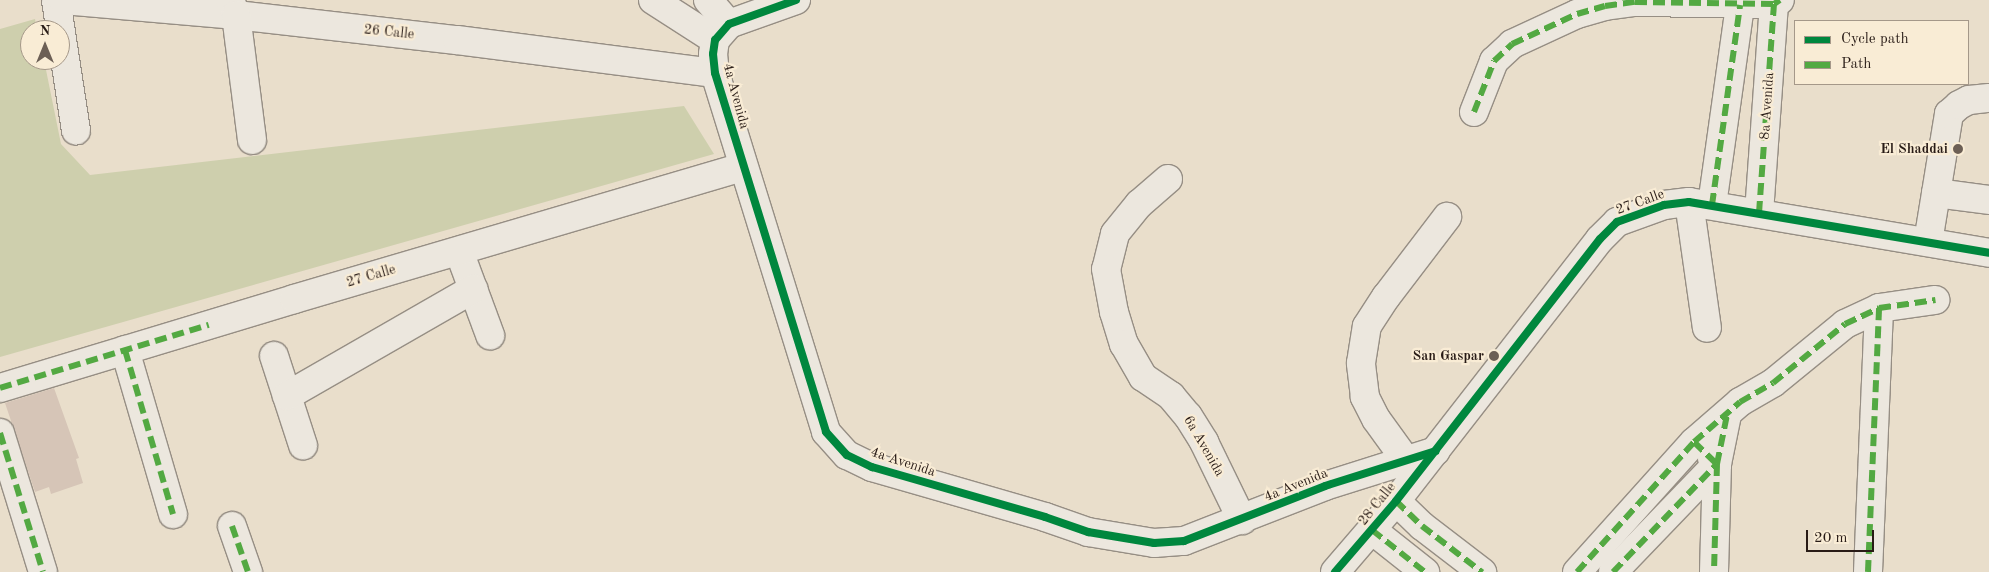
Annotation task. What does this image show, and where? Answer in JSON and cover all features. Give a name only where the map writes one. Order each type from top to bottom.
[{"type":"street","points":[[56,0],[76,130]]},
{"type":"street","name":"26 Calle","points":[[63,0],[233,8],[457,40],[715,73]]},
{"type":"street","points":[[653,0],[722,32],[784,5]]},
{"type":"street","points":[[708,0],[722,32]]},
{"type":"street","points":[[1474,112],[1494,61],[1512,44],[1576,14],[1605,6],[1635,2],[1694,1],[1740,5],[1777,2]]},
{"type":"street","name":"8a Avenida","points":[[1759,214],[1777,2]]},
{"type":"street","points":[[1707,328],[1701,203],[1740,5]]},
{"type":"street","points":[[233,8],[252,140]]},
{"type":"street","name":"4a Avenida","points":[[722,32],[713,54],[715,73],[826,432],[847,455],[872,467],[1045,517],[1088,532],[1154,543],[1184,541],[1242,520],[1325,486],[1405,459],[1436,451]]},
{"type":"street","points":[[1928,242],[1949,114],[1959,105],[1969,100],[1988,97]]},
{"type":"street","name":"27 Calle","points":[[0,388],[743,167]]},
{"type":"street","name":"6a Avenida","points":[[1168,178],[1139,204],[1115,234],[1106,269],[1114,312],[1124,344],[1143,377],[1171,396],[1188,416],[1204,442],[1242,520]]},
{"type":"street","points":[[1936,193],[1989,200]]},
{"type":"street","name":"27 Calle","points":[[1436,451],[1600,240],[1617,222],[1664,204],[1701,203],[1989,253]]},
{"type":"street","points":[[1405,459],[1376,419],[1365,397],[1361,363],[1367,326],[1392,289],[1447,217]]},
{"type":"street","points":[[459,251],[490,335]]},
{"type":"street","points":[[287,396],[473,289]]},
{"type":"street","points":[[1577,572],[1694,442],[1740,402],[1781,377],[1845,324],[1879,308],[1935,300]]},
{"type":"street","points":[[1868,572],[1879,308]]},
{"type":"street","points":[[125,350],[173,514]]},
{"type":"street","points":[[274,356],[303,445]]},
{"type":"street","points":[[1714,572],[1717,464],[1727,414]]},
{"type":"street","points":[[0,433],[43,572]]},
{"type":"street","points":[[1694,442],[1717,464]]},
{"type":"street","name":"28 Calle","points":[[1335,572],[1436,451]]},
{"type":"street","points":[[1613,572],[1717,464]]},
{"type":"street","points":[[1396,501],[1422,526],[1482,572]]},
{"type":"street","points":[[232,526],[248,572]]},
{"type":"street","points":[[1372,530],[1417,569]]},
{"type":"green space","points":[[20,23],[20,70],[46,70],[61,144],[90,175],[684,106],[714,154],[0,357],[0,29]]},
{"type":"building","points":[[54,388],[79,458],[76,459],[83,483],[51,494],[49,487],[35,492],[5,403]]},
{"type":"marked path","points":[[1759,213],[1774,4],[1780,0]]},
{"type":"marked path","points":[[1474,112],[1494,61],[1512,44],[1577,14],[1605,6],[1635,2],[1774,4]]},
{"type":"marked path","points":[[1712,205],[1740,5]]},
{"type":"marked path","points":[[1577,572],[1694,442],[1740,402],[1773,383],[1845,324],[1879,308],[1935,300]]},
{"type":"marked path","points":[[1868,572],[1879,308]]},
{"type":"marked path","points":[[0,388],[209,325]]},
{"type":"marked path","points":[[125,350],[173,514]]},
{"type":"marked path","points":[[1613,572],[1717,464],[1727,415]]},
{"type":"marked path","points":[[0,433],[43,572]]},
{"type":"marked path","points":[[1694,442],[1717,464],[1714,572]]},
{"type":"marked path","points":[[1396,501],[1422,526],[1482,572]]},
{"type":"marked path","points":[[232,526],[248,572]]},
{"type":"marked path","points":[[1372,530],[1425,572]]},
{"type":"cycle path","points":[[796,0],[729,24],[715,40],[713,54],[715,73],[826,432],[847,455],[872,467],[1045,517],[1088,532],[1154,543],[1184,541],[1325,486],[1436,451]]},
{"type":"cycle path","points":[[1335,572],[1396,501],[1600,239],[1617,222],[1664,205],[1689,202],[1989,253]]},
{"type":"place","name":"El Shaddai","points":[[1958,149]]},
{"type":"place","name":"San Gaspar","points":[[1494,356]]}]
